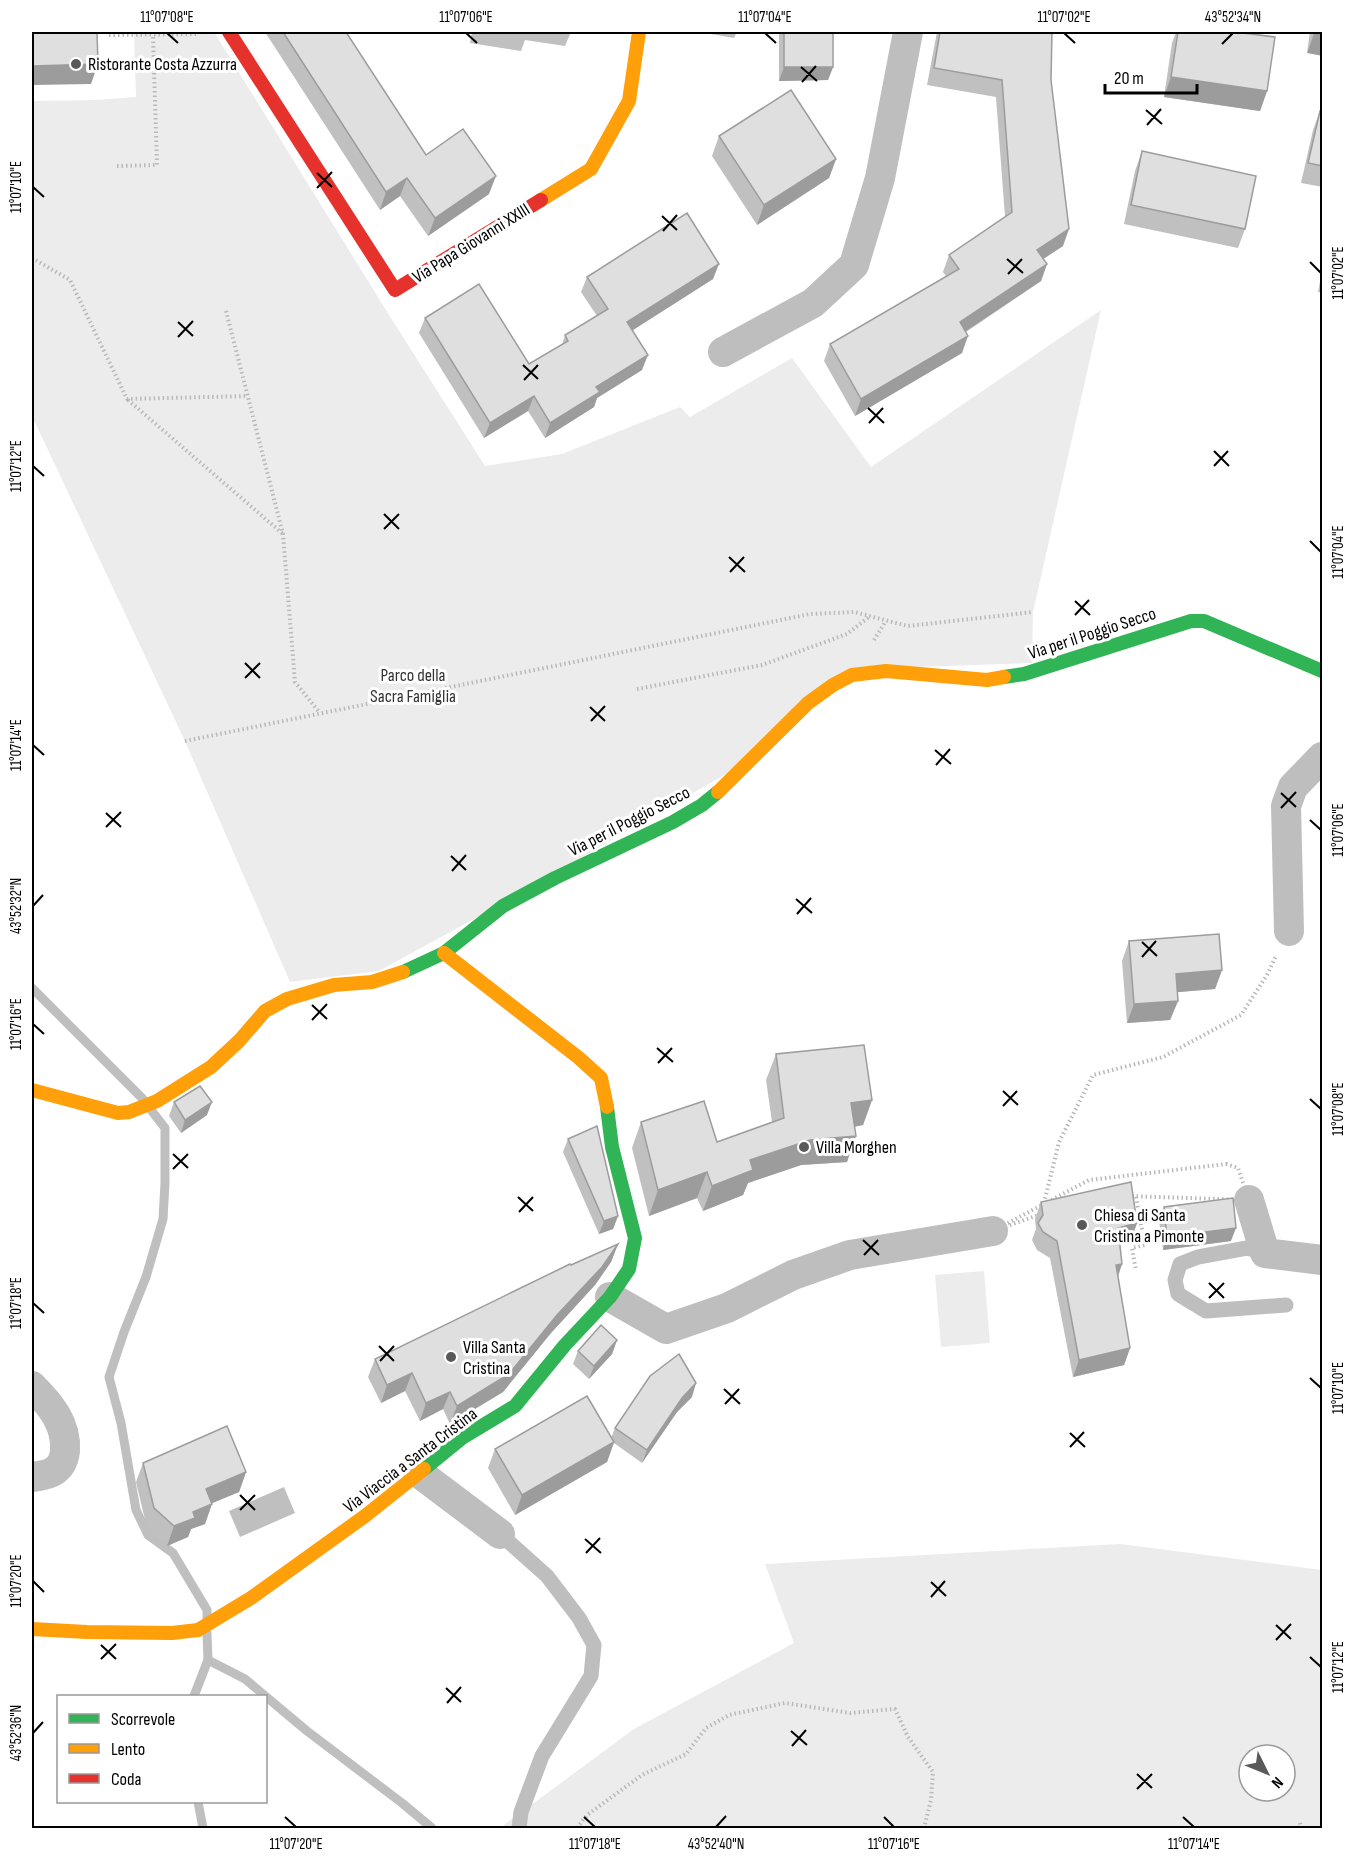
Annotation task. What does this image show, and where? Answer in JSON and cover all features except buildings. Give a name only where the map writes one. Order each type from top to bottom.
[{"type":"street","name":"Via Papa Giovanni XXIII","points":[[229,32],[395,290],[591,169],[629,101],[639,32]]},
{"type":"street","points":[[723,352],[813,303],[854,265],[880,178],[908,32]]},
{"type":"street","name":"Via per il Poggio Secco","points":[[32,1090],[118,1113],[129,1113],[157,1101],[211,1067],[239,1041],[265,1011],[287,999],[334,985],[372,982],[408,970],[444,953],[503,906],[555,878],[673,822],[702,805],[727,786],[808,703],[852,675],[886,671],[987,680],[1024,674],[1191,621],[1204,621],[1323,671]]},
{"type":"street","points":[[1289,931],[1286,806],[1293,787],[1323,757]]},
{"type":"street","name":"Via Viaccia a Santa Cristina","points":[[32,1629],[172,1633],[198,1630],[251,1598],[365,1516],[462,1438],[514,1406],[565,1345],[610,1297],[628,1269],[635,1238],[612,1147],[601,1077],[444,953]]},
{"type":"street","points":[[1249,1200],[1265,1253],[1323,1260]]},
{"type":"street","points":[[610,1297],[666,1329],[727,1308],[793,1275],[850,1255],[993,1232]]},
{"type":"street","points":[[32,1386],[58,1416],[65,1434],[65,1447],[63,1462],[54,1472],[32,1477]]},
{"type":"street","points":[[418,1473],[500,1534]]},
{"type":"lane","points":[[1265,1253],[1247,1248],[1198,1257],[1180,1264],[1176,1280],[1178,1294],[1206,1311],[1286,1305]]},
{"type":"lane","points":[[500,1534],[547,1576],[579,1618],[594,1645],[591,1676],[542,1756],[521,1812],[519,1828]]},
{"type":"path","points":[[109,35],[194,35],[201,33]]},
{"type":"path","points":[[117,166],[157,165],[153,34]]},
{"type":"path","points":[[32,258],[70,280],[128,399],[283,534]]},
{"type":"path","points":[[226,311],[283,534],[295,682],[320,713]]},
{"type":"path","points":[[128,399],[248,396]]},
{"type":"path","points":[[185,741],[810,614],[854,612],[908,626],[1033,612]]},
{"type":"path","points":[[637,689],[762,665],[847,634],[870,616]]},
{"type":"path","points":[[993,1232],[1036,1216],[1128,1196],[1249,1200],[1238,1168],[1226,1164],[1089,1180],[1043,1204],[1059,1142],[1093,1075],[1163,1057],[1241,1015],[1267,975],[1289,931]]},
{"type":"path","points":[[1136,1197],[1145,1245],[1132,1248],[1136,1271]]},
{"type":"path","points":[[577,1828],[587,1815],[642,1775],[686,1754],[706,1728],[729,1715],[784,1703],[850,1713],[895,1709],[908,1737],[933,1772],[931,1800],[924,1828]]},
{"type":"green space","name":"Parco della Sacra Famiglia","points":[[134,32],[214,32],[485,466],[562,454],[680,407],[690,417],[792,358],[871,467],[1101,310],[1033,612],[1032,663],[856,669],[738,767],[494,908],[379,971],[290,982],[185,741],[32,416],[32,101],[136,97]]},
{"type":"green space","points":[[984,1271],[990,1343],[941,1347],[935,1275]]},
{"type":"green space","points":[[1120,1544],[1322,1570],[1322,1828],[500,1828],[634,1729],[794,1643],[765,1564]]},
{"type":"shaded area","points":[[284,1487],[295,1513],[240,1537],[229,1511]]},
{"type":"waterway","points":[[32,988],[143,1099]]},
{"type":"waterway","points":[[151,1110],[165,1128],[163,1219],[146,1277],[109,1377],[121,1423],[136,1510],[148,1535],[173,1553],[207,1610],[207,1619]]},
{"type":"waterway","points":[[194,1695],[208,1660],[207,1633]]},
{"type":"waterway","points":[[208,1660],[245,1679],[264,1695]]},
{"type":"waterway","points":[[267,1697],[432,1828]]},
{"type":"waterway","points":[[198,1803],[203,1828]]},
{"type":"traffic: fast","points":[[1004,677],[1024,674],[1191,621],[1204,621],[1322,671]]},
{"type":"traffic: fast","points":[[403,972],[444,953],[503,906],[555,878],[673,822],[702,805],[718,792]]},
{"type":"traffic: fast","points":[[424,1469],[462,1438],[515,1406],[565,1345],[610,1297],[629,1269],[635,1238],[612,1147],[607,1107]]},
{"type":"traffic: slow","points":[[541,200],[591,169],[629,101],[639,32]]},
{"type":"traffic: slow","points":[[718,792],[808,703],[852,675],[886,671],[987,680],[1004,677]]},
{"type":"traffic: slow","points":[[444,953],[579,1058],[601,1078],[607,1107]]},
{"type":"traffic: slow","points":[[32,1090],[118,1113],[129,1112],[157,1101],[211,1067],[239,1041],[265,1011],[287,999],[334,985],[372,982],[403,972]]},
{"type":"traffic: slow","points":[[32,1629],[172,1633],[198,1630],[251,1598],[365,1516],[424,1469]]},
{"type":"traffic: jam","points":[[229,32],[395,290],[541,200]]},
{"type":"place","name":"Ristorante Costa Azzurra","points":[[76,64]]},
{"type":"place","name":"Villa Morghen","points":[[804,1147]]},
{"type":"place","name":"Chiesa di Santa Cristina a Pimonte","points":[[1082,1225]]},
{"type":"place","name":"Villa Santa Cristina","points":[[451,1357]]}]
